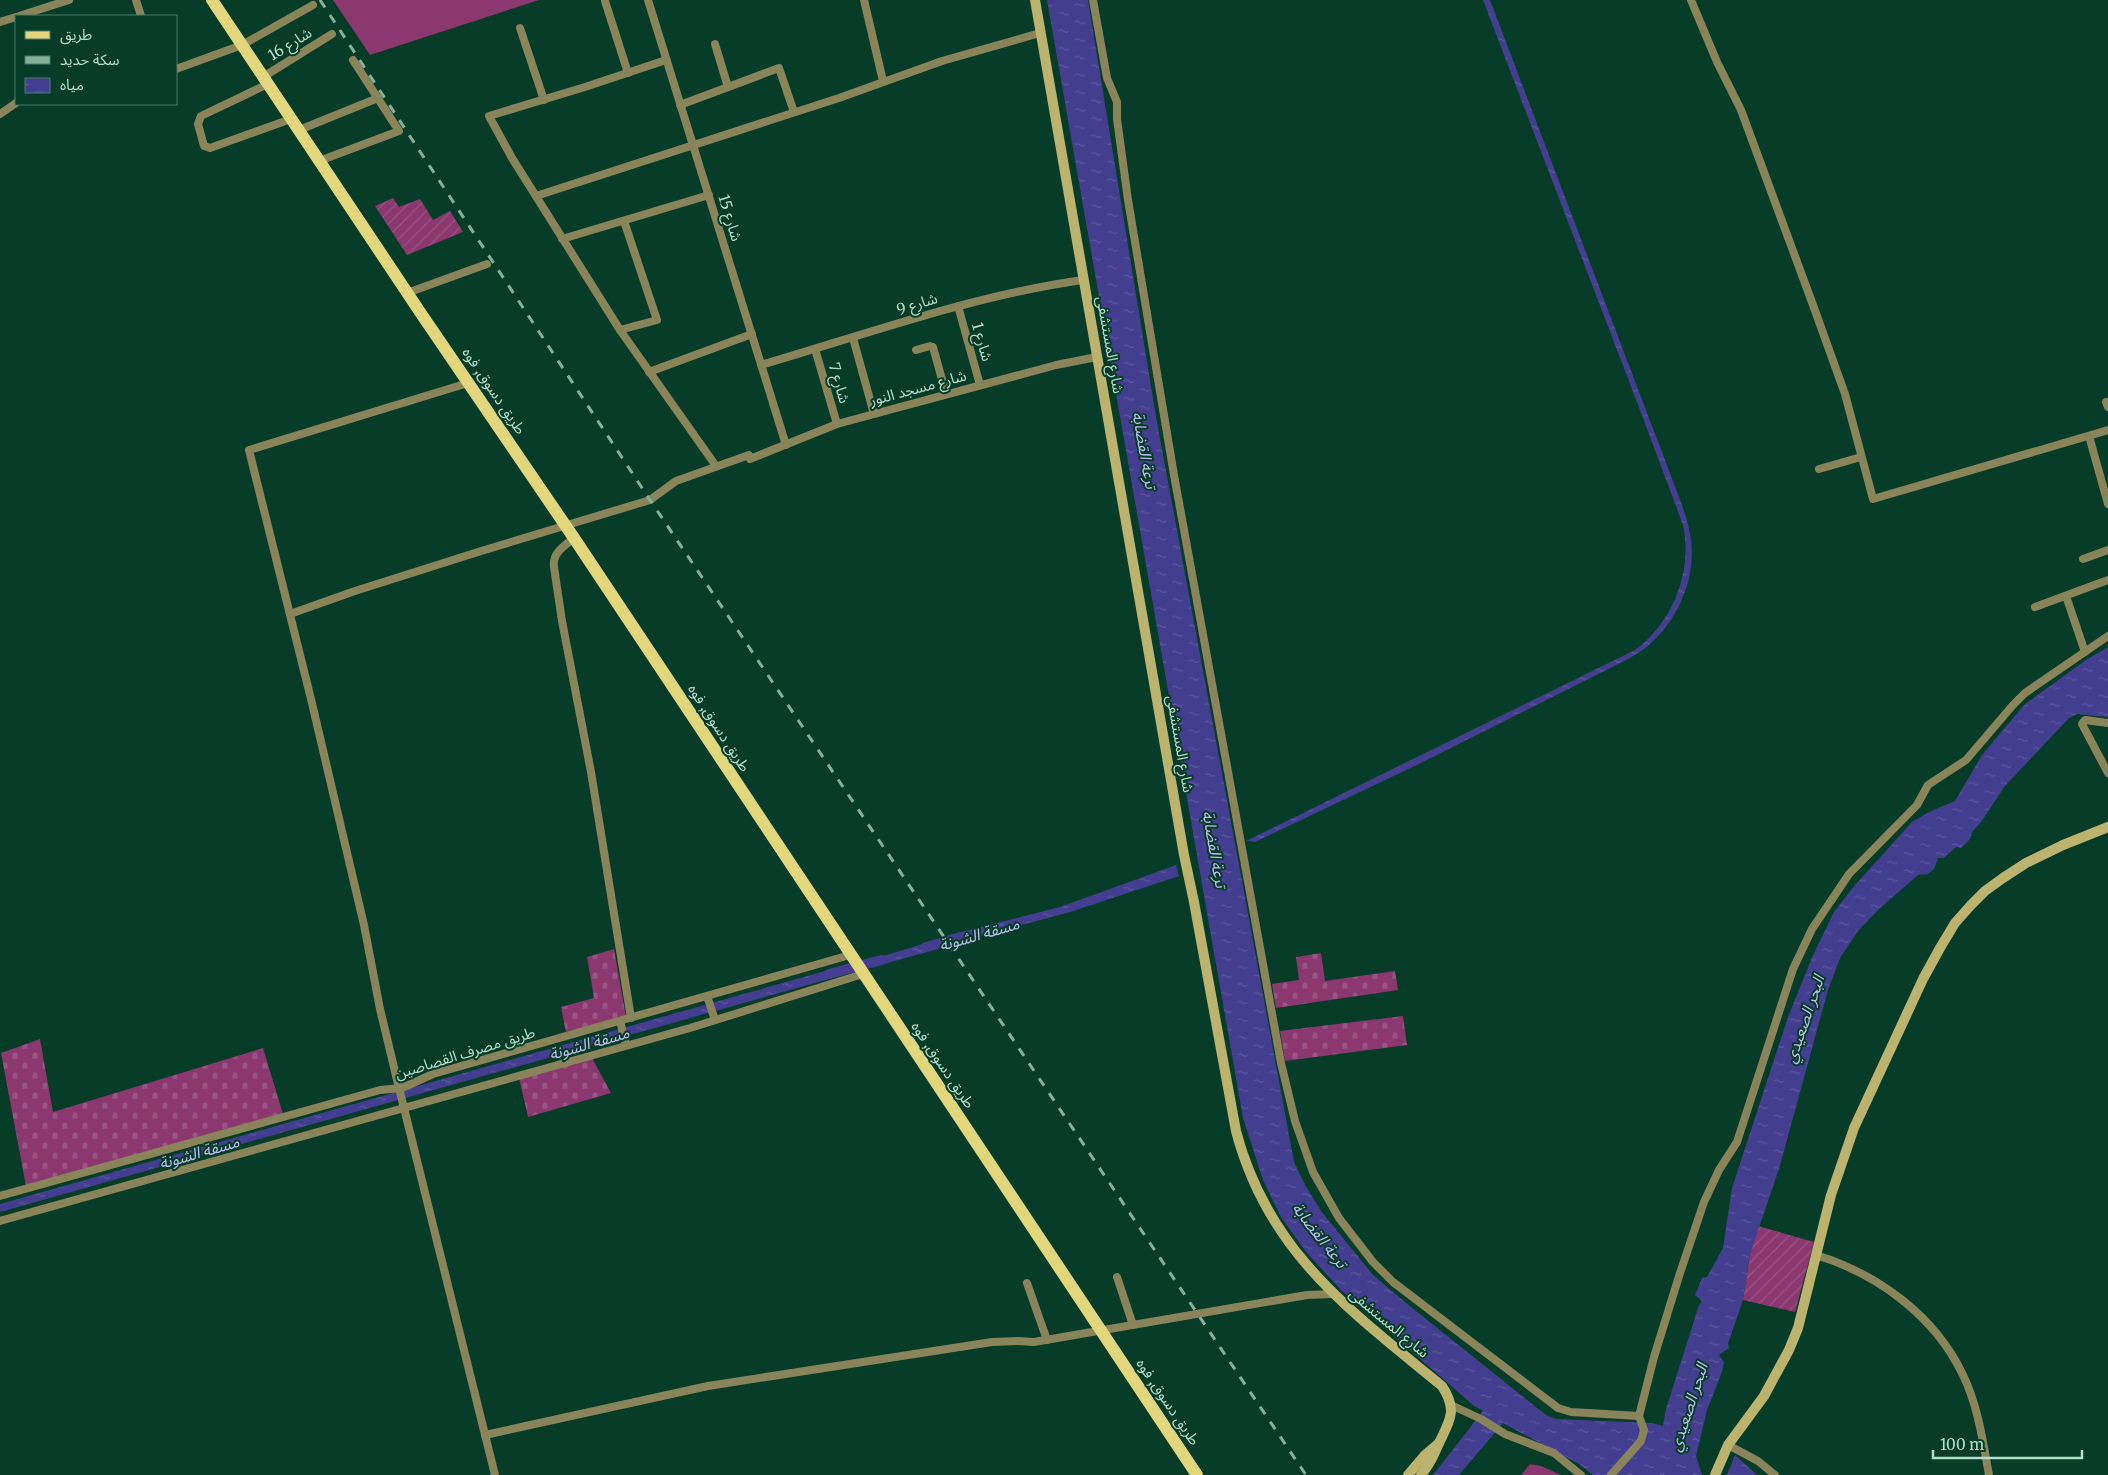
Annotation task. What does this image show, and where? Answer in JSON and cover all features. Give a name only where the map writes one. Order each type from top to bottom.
[{"type":"main road","name":"طريق دسوق, فوه","points":[[213,0],[407,293],[566,526],[850,956],[1197,1475]]},
{"type":"main road","name":"شارع المستشفى","points":[[1035,0],[1184,855],[1236,1131],[1247,1167],[1267,1209],[1298,1254],[1333,1294],[1359,1319],[1442,1386],[1451,1404]]},
{"type":"main road","points":[[1715,1475],[1725,1449],[1764,1396],[1789,1350],[1798,1328],[1831,1196],[1864,1104],[1923,978],[1956,923],[1985,891],[2026,863],[2072,840],[2108,827]]},
{"type":"main road","points":[[1421,1475],[1432,1461],[1449,1425],[1451,1404]]},
{"type":"main road","points":[[1408,1475],[1425,1455],[1439,1443]]},
{"type":"street","points":[[136,0],[140,15]]},
{"type":"street","name":"شارع 15","points":[[648,0],[786,445]]},
{"type":"street","points":[[864,0],[883,81]]},
{"type":"street","points":[[1093,0],[1107,78],[1117,102],[1117,119],[1128,200],[1174,475],[1242,852],[1281,1063],[1303,1147],[1313,1172],[1339,1218],[1361,1248],[1393,1282],[1558,1408],[1571,1412],[1639,1416]]},
{"type":"street","points":[[1691,0],[1742,110],[1761,161],[1845,394],[1873,498],[2107,432]]},
{"type":"street","points":[[23,15],[66,1]]},
{"type":"street","points":[[604,1],[628,73]]},
{"type":"street","points":[[178,69],[242,45],[313,5]]},
{"type":"street","points":[[0,22],[15,18]]},
{"type":"street","points":[[520,28],[544,100]]},
{"type":"street","points":[[536,196],[839,98],[942,61],[1040,33]]},
{"type":"street","name":"شارع 16","points":[[291,119],[210,148],[204,146],[198,124],[202,116],[266,80],[332,34]]},
{"type":"street","points":[[715,44],[728,87]]},
{"type":"street","points":[[319,161],[399,131],[353,60]]},
{"type":"street","points":[[666,60],[544,100],[488,116],[562,239],[620,330],[716,466]]},
{"type":"street","points":[[680,105],[779,68],[794,112]]},
{"type":"street","points":[[299,130],[378,98]]},
{"type":"street","points":[[0,114],[15,104]]},
{"type":"street","points":[[562,239],[709,195]]},
{"type":"street","points":[[620,330],[657,320],[624,221]]},
{"type":"street","points":[[407,293],[487,264]]},
{"type":"street","name":"شارع 9","points":[[761,365],[958,306],[1008,293],[1083,280]]},
{"type":"street","name":"شارع 1","points":[[958,306],[980,385]]},
{"type":"street","points":[[649,372],[752,334]]},
{"type":"street","points":[[853,338],[874,414]]},
{"type":"street","points":[[916,350],[930,346],[933,347],[946,394]]},
{"type":"street","name":"شارع 7","points":[[815,349],[836,424]]},
{"type":"street","name":"شارع مسجد النور","points":[[290,614],[355,591],[650,500],[676,481],[716,466],[786,445],[836,424],[1056,365],[1096,357]]},
{"type":"street","points":[[468,383],[249,450],[364,924],[380,1009],[495,1475]]},
{"type":"street","points":[[2089,436],[2108,504]]},
{"type":"street","points":[[1819,469],[1861,457]]},
{"type":"street","points":[[574,538],[557,553],[553,562],[562,621],[591,772],[631,1018]]},
{"type":"street","points":[[2084,559],[2108,550]]},
{"type":"street","points":[[2035,607],[2108,580]]},
{"type":"street","points":[[2066,596],[2085,652]]},
{"type":"street","points":[[1611,1475],[1641,1441],[1644,1430],[1639,1416],[1654,1357],[1704,1202],[1719,1170],[1737,1142],[1790,977],[1812,928],[1849,874],[1917,805],[1928,785],[1966,760],[2025,693],[2108,636]]},
{"type":"street","points":[[2108,723],[2085,720],[2082,724],[2108,773]]},
{"type":"street","name":"طريق مصرف القصاصين","points":[[0,1196],[371,1093],[399,1088],[433,1074],[850,956]]},
{"type":"street","points":[[0,1221],[715,1020],[863,974]]},
{"type":"street","points":[[707,996],[715,1020]]},
{"type":"street","points":[[620,1021],[626,1045]]},
{"type":"street","points":[[1816,1255],[1859,1272],[1895,1293],[1939,1338],[1953,1356],[1968,1386],[1989,1475]]},
{"type":"street","points":[[1117,1276],[1133,1325]]},
{"type":"street","points":[[1027,1283],[1047,1340]]},
{"type":"street","points":[[485,1435],[623,1404],[760,1377],[992,1342],[1034,1342],[1101,1332],[1306,1295],[1333,1294]]},
{"type":"street","points":[[1451,1404],[1519,1440],[1554,1453],[1581,1475]]},
{"type":"street","points":[[1725,1449],[1758,1461],[1775,1475]]},
{"type":"green space","points":[[333,0],[539,0],[370,55]]},
{"type":"green space","points":[[393,198],[399,207],[420,199],[433,220],[450,211],[463,232],[407,255],[375,206]]},
{"type":"green space","points":[[614,949],[626,1017],[566,1032],[561,1007],[594,998],[587,957]]},
{"type":"green space","points":[[1321,953],[1325,981],[1395,971],[1398,990],[1276,1008],[1272,984],[1299,980],[1296,957]]},
{"type":"green space","points":[[1403,1016],[1407,1045],[1285,1061],[1280,1031]]},
{"type":"green space","points":[[40,1039],[53,1112],[263,1048],[283,1114],[26,1186],[1,1053]]},
{"type":"green space","points":[[592,1058],[611,1093],[528,1117],[519,1078]]},
{"type":"green space","points":[[1758,1226],[1814,1242],[1795,1312],[1743,1300],[1750,1254]]},
{"type":"green space","points":[[1530,1464],[1541,1466],[1561,1475],[1521,1475]]},
{"type":"water","points":[[1047,0],[1088,0],[1156,417],[1294,1162],[1321,1211],[1373,1275],[1546,1415],[1556,1419],[1652,1423],[1663,1426],[1666,1409],[1699,1305],[1702,1301],[1695,1295],[1702,1278],[1707,1277],[1723,1248],[1732,1188],[1788,1017],[1813,955],[1834,912],[1855,885],[1912,822],[1929,812],[1955,801],[1982,755],[2025,704],[2086,660],[2108,647],[2108,717],[2077,714],[2069,718],[2005,786],[1972,832],[1970,839],[1961,848],[1956,847],[1944,858],[1938,858],[1934,869],[1928,874],[1918,875],[1879,909],[1858,931],[1840,958],[1828,990],[1779,1169],[1750,1254],[1743,1300],[1728,1344],[1729,1348],[1719,1355],[1724,1362],[1722,1372],[1707,1410],[1696,1456],[1702,1475],[1593,1475],[1579,1464],[1503,1423],[1459,1475],[1433,1475],[1483,1411],[1473,1405],[1341,1290],[1306,1252],[1281,1217],[1263,1180],[1243,1118]]},
{"type":"water","points":[[1483,0],[1490,0],[1679,497],[1688,524],[1692,549],[1691,565],[1684,595],[1660,634],[1647,647],[1630,658],[1419,764],[1255,842],[1246,841],[1635,650],[1660,625],[1670,610],[1682,577],[1685,560],[1683,525]]},
{"type":"water","points":[[1176,865],[1179,876],[1070,912],[962,941],[954,942],[950,935],[1060,907]]},
{"type":"water","points":[[936,940],[941,948],[870,968],[867,961]]},
{"type":"water","points":[[839,967],[843,975],[0,1212],[0,1204]]},
{"type":"water","points":[[1735,1455],[1757,1475],[1727,1475]]},
{"type":"waterway","name":"مسقة الشونة","points":[[926,947],[965,936]]},
{"type":"waterway","name":"مسقة الشونة","points":[[829,974],[881,960]]},
{"type":"railway","points":[[320,0],[650,500],[1306,1475]]},
{"type":"water label","name":"ترعة القضابة","points":[[1145,450]]},
{"type":"water label","name":"ترعة القضابة","points":[[1215,849]]},
{"type":"water label","name":"البحر الصعيدي","points":[[1804,1019]]},
{"type":"water label","name":"ترعة القضابة","points":[[1320,1235]]},
{"type":"water label","name":"البحر الصعيدي","points":[[1688,1407]]}]
